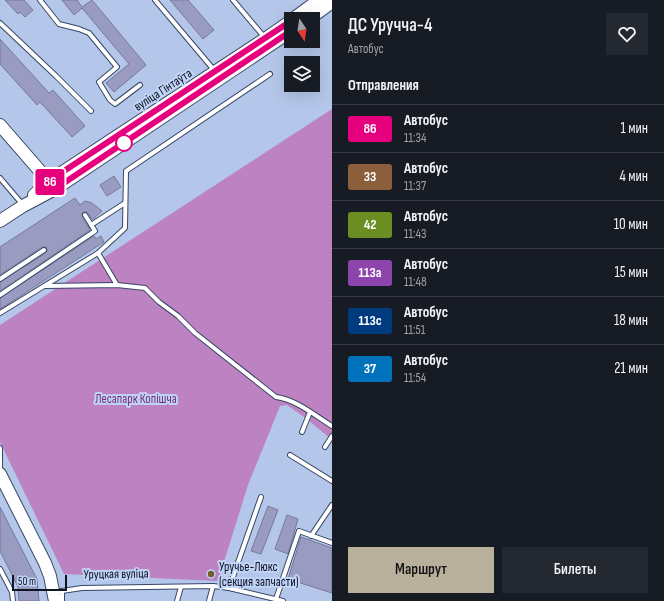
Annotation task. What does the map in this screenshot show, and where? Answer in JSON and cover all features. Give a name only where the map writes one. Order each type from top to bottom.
[{"type":"main road","name":"вуліца Гінтаўта","points":[[303,12],[319,0]]},
{"type":"main road","points":[[318,12],[332,2]]},
{"type":"main road","name":"вуліца Гінтаўта","points":[[23,206],[52,185],[268,42],[284,27]]},
{"type":"main road","name":"вуліца Гінтаўта","points":[[268,42],[284,35]]},
{"type":"main road","points":[[0,125],[52,185]]},
{"type":"main road","points":[[0,221],[23,206]]},
{"type":"main road","points":[[0,475],[45,563],[57,595]]},
{"type":"lane","points":[[40,0],[59,24],[80,29],[89,33],[117,67],[99,82],[110,100],[115,104],[140,85]]},
{"type":"lane","points":[[155,0],[218,75]]},
{"type":"lane","points":[[233,0],[268,42]]},
{"type":"lane","points":[[0,23],[56,76],[91,112]]},
{"type":"lane","points":[[0,314],[98,253],[125,228],[126,171],[270,74]]},
{"type":"lane","points":[[0,178],[23,206]]},
{"type":"lane","points":[[91,224],[125,203]]},
{"type":"lane","points":[[0,295],[96,231],[85,215]]},
{"type":"lane","points":[[0,279],[44,250]]},
{"type":"lane","points":[[98,253],[117,285]]},
{"type":"lane","points":[[44,286],[117,285],[145,288],[159,302],[178,316],[195,333],[276,397],[290,401],[332,426]]},
{"type":"lane","points":[[302,432],[310,412]]},
{"type":"lane","points":[[325,447],[332,436]]},
{"type":"lane","points":[[0,448],[0,475]]},
{"type":"lane","points":[[290,455],[332,481]]},
{"type":"lane","points":[[229,588],[261,498]]},
{"type":"lane","points":[[311,536],[332,505]]},
{"type":"lane","points":[[276,599],[299,531],[332,543]]},
{"type":"lane","points":[[0,568],[12,592],[13,601]]},
{"type":"lane","points":[[209,601],[213,586]]},
{"type":"lane","name":"Уруцкая вуліца","points":[[57,595],[82,588],[213,586],[229,588],[283,601]]},
{"type":"lane","points":[[177,601],[181,587]]},
{"type":"lane","points":[[57,595],[62,601]]},
{"type":"green space","name":"Лесапарк Копішча","points":[[332,109],[332,440],[307,419],[287,405],[280,406],[248,485],[218,581],[64,574],[0,442],[0,325]]},
{"type":"building","points":[[5,0],[24,0],[33,10],[25,17],[20,12],[18,14]]},
{"type":"building","points":[[62,0],[77,0],[82,7],[92,0],[146,65],[114,92],[106,83],[129,64],[82,8],[74,15]]},
{"type":"building","points":[[170,0],[188,0],[214,30],[203,39]]},
{"type":"building","points":[[0,39],[49,93],[53,90],[85,126],[72,137],[40,102],[37,105],[0,64]]},
{"type":"building","points":[[114,176],[121,187],[107,196],[100,185]]},
{"type":"building","points":[[75,198],[80,205],[85,201],[92,203],[102,211],[93,219],[87,212],[82,213],[83,218],[90,230],[0,291],[0,282],[46,253],[47,250],[46,247],[42,247],[0,275],[0,247]]},
{"type":"building","points":[[94,236],[96,239],[101,236],[104,242],[0,309],[0,298]]},
{"type":"building","points":[[268,506],[278,510],[261,554],[251,551]]},
{"type":"building","points":[[0,507],[37,579],[39,601],[19,601],[18,587],[0,551]]},
{"type":"building","points":[[287,515],[298,519],[288,554],[275,549]]},
{"type":"building","points":[[301,537],[332,548],[332,593],[288,579]]},
{"type":"bus line","name":"86","points":[[284,26],[49,181],[55,189],[284,36]]},
{"type":"place","name":"Уручье-Люкс (секция запчасти)","points":[[211,574]]}]
